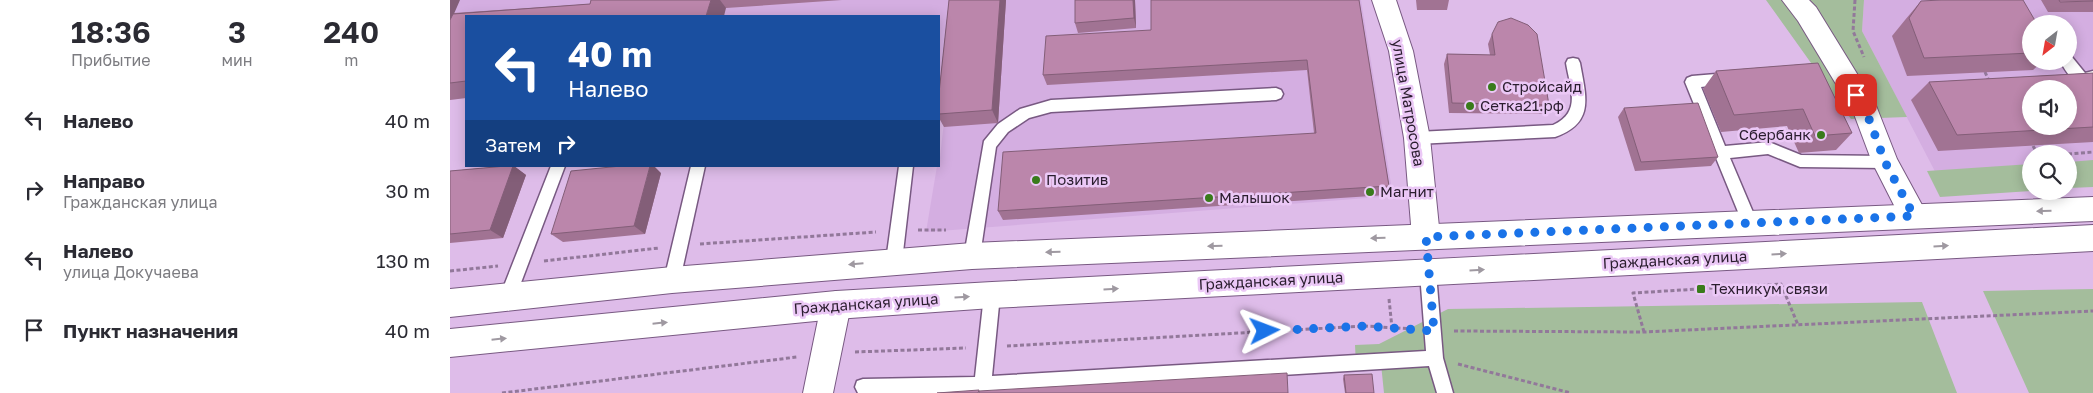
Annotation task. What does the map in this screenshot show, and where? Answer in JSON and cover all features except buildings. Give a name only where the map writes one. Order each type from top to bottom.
[{"type":"main road","name":"улица Матросова","points":[[1384,0],[1401,51],[1417,138],[1428,272]]},
{"type":"main road","points":[[1794,0],[1806,14],[1866,111],[1885,162],[1914,216]]},
{"type":"main road","points":[[450,303],[894,260],[2093,209]]},
{"type":"main road","name":"Гражданская улица","points":[[450,343],[836,305],[992,295],[2093,238]]},
{"type":"main road","points":[[818,393],[836,305]]},
{"type":"lane","points":[[1417,138],[1555,131],[1567,127],[1577,117],[1579,108],[1573,63]]},
{"type":"lane","points":[[2074,70],[2082,79],[2093,77]]},
{"type":"lane","points":[[1740,78],[1692,82],[1719,153],[1750,224]]},
{"type":"lane","points":[[972,256],[989,145],[1003,128],[1025,113],[1051,106],[1276,94]]},
{"type":"lane","points":[[1719,153],[1769,148],[1800,161],[1885,162]]},
{"type":"lane","points":[[508,296],[558,167]]},
{"type":"lane","points":[[672,280],[698,167]]},
{"type":"lane","points":[[894,260],[906,167]]},
{"type":"lane","points":[[1428,272],[1436,358],[1444,393]]},
{"type":"lane","points":[[983,385],[992,295]]},
{"type":"lane","points":[[864,387],[983,385],[1436,358]]},
{"type":"path","points":[[1985,72],[1990,83]]},
{"type":"path","points":[[2077,153],[2093,152]]},
{"type":"path","points":[[1644,332],[1633,292],[1781,284],[1798,325]]},
{"type":"path","points":[[1388,290],[1392,328]]},
{"type":"path","points":[[502,393],[826,354],[1365,326],[1434,331],[1644,332],[2093,311]]},
{"type":"path","points":[[1436,358],[1571,393]]},
{"type":"shaded area","points":[[450,0],[1361,0],[1393,196],[926,232],[937,167],[940,167],[946,104],[940,104],[940,15],[465,15],[465,98],[450,100]]},
{"type":"shaded area","points":[[1864,0],[2093,0],[2093,173],[2077,174],[2077,145],[2022,145],[2022,178],[1941,183],[1862,31]]},
{"type":"green space","points":[[1766,0],[1864,0],[1862,31],[1907,117],[1851,119]]},
{"type":"green space","points":[[2093,160],[2093,187],[2077,188],[2077,161]]},
{"type":"green space","points":[[2022,165],[2022,192],[1940,197],[1927,171]]},
{"type":"green space","points":[[2093,289],[2093,393],[2029,393],[1983,291]]},
{"type":"green space","points":[[1922,302],[1957,393],[1384,393],[1381,364],[1356,365],[1355,345],[1379,344],[1448,309]]},
{"type":"place","name":"Стройсайд","points":[[1492,87]]},
{"type":"place","name":"Сетка21.рф","points":[[1470,106]]},
{"type":"place","name":"Сбербанк","points":[[1821,135]]},
{"type":"place","name":"Позитив","points":[[1036,180]]},
{"type":"place","name":"Магнит","points":[[1370,192]]},
{"type":"place","name":"Малышок","points":[[1209,198]]},
{"type":"place","name":"Техникум связи","points":[[1701,289]]},
{"type":"route","points":[[1265,331],[1365,326],[1434,331],[1426,237],[1914,216],[1885,162],[1866,111],[1856,95]]}]
